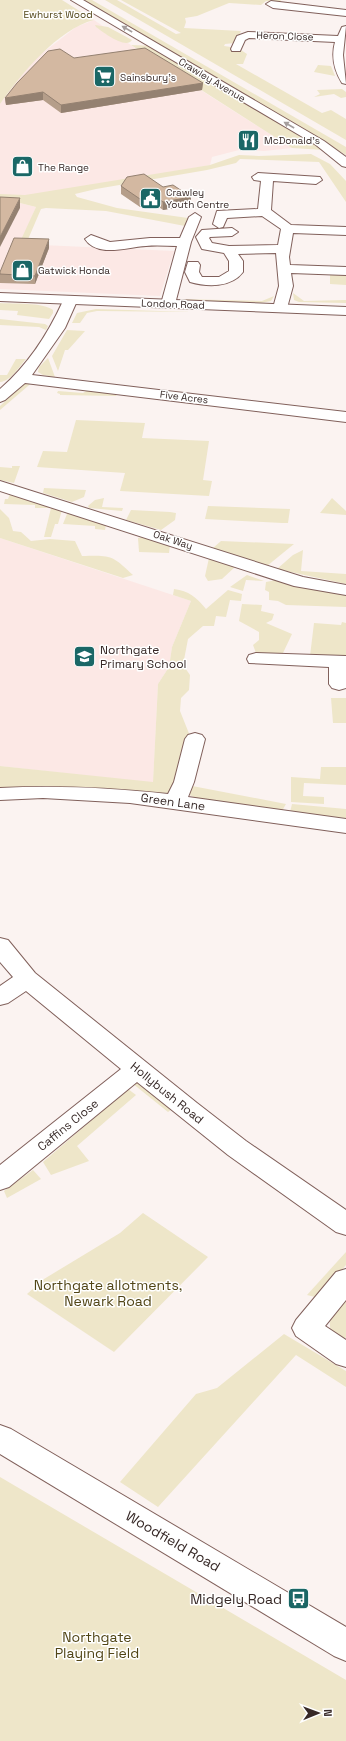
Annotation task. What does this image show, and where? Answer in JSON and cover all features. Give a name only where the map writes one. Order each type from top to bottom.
[{"type":"street","name":"Crawley Avenue","points":[[76,0],[320,144],[346,163]]},
{"type":"street","points":[[271,4],[346,13]]},
{"type":"street","points":[[344,34],[337,56],[346,81]]},
{"type":"street","name":"Heron Close","points":[[236,49],[241,38],[248,35],[344,34]]},
{"type":"street","points":[[265,212],[263,208],[263,178],[316,180]]},
{"type":"street","points":[[219,224],[221,214],[265,212],[283,223],[287,229],[282,257],[286,286],[280,308]]},
{"type":"street","points":[[168,304],[185,242],[195,217]]},
{"type":"street","points":[[287,229],[346,231]]},
{"type":"street","points":[[232,232],[207,233],[202,237],[207,246],[229,250],[284,249]]},
{"type":"street","points":[[91,239],[98,244],[123,246],[143,242],[185,242]]},
{"type":"street","points":[[194,265],[192,272],[195,279],[222,280],[231,277],[236,272],[237,267],[236,261],[229,250]]},
{"type":"street","points":[[284,269],[346,271]]},
{"type":"street","name":"London Road","points":[[0,297],[346,311]]},
{"type":"street","points":[[3,391],[22,378],[61,324],[70,300]]},
{"type":"street","name":"Five Acres","points":[[22,378],[346,417]]},
{"type":"street","name":"Oak Way","points":[[0,486],[300,582],[346,590]]},
{"type":"street","points":[[256,659],[342,661],[339,684]]},
{"type":"street","points":[[175,802],[184,782],[195,739]]},
{"type":"street","name":"Green Lane","points":[[0,794],[32,791],[93,792],[175,802],[282,819],[346,826]]},
{"type":"street","name":"Hollybush Road","points":[[0,946],[27,979],[137,1069],[237,1148],[346,1224]]},
{"type":"street","points":[[0,997],[27,979]]},
{"type":"street","name":"Caffins Close","points":[[0,1180],[137,1069]]},
{"type":"street","points":[[346,1280],[306,1328],[346,1355]]},
{"type":"street","name":"Woodfield Road","points":[[0,1438],[346,1645]]},
{"type":"shaded area","points":[[94,20],[144,54],[292,148],[264,151],[239,150],[212,157],[210,165],[200,167],[26,197],[0,195],[0,104],[14,83],[35,59],[76,27]]},
{"type":"shaded area","points":[[0,198],[36,207],[20,244],[174,251],[160,296],[0,289]]},
{"type":"shaded area","name":"Northgate Primary School","points":[[0,538],[191,601],[172,647],[169,667],[158,684],[153,783],[0,766]]},
{"type":"green space","name":"Ewhurst Wood","points":[[0,0],[62,0],[94,20],[80,25],[67,33],[41,54],[18,79],[0,104]]},
{"type":"green space","points":[[83,0],[92,0],[346,147],[346,155]]},
{"type":"green space","points":[[105,0],[117,0],[176,34],[181,33],[121,0],[281,0],[279,3],[266,1],[261,5],[229,3],[197,16],[185,18],[186,22],[184,28],[241,31],[235,43],[225,44],[224,46],[231,47],[231,51],[241,50],[247,54],[243,64],[236,64],[322,113],[331,110],[346,119],[346,140]]},
{"type":"green space","points":[[95,25],[108,27],[132,40],[129,43],[120,42],[104,33]]},
{"type":"green space","points":[[131,45],[156,46],[324,150],[292,148]]},
{"type":"green space","points":[[318,65],[331,66],[335,76],[314,72]]},
{"type":"green space","points":[[342,89],[346,92],[346,97],[341,98],[334,94],[314,97],[320,94],[317,90]]},
{"type":"green space","points":[[311,154],[330,164],[346,181],[346,202],[319,162],[240,159],[236,163],[207,170],[75,194],[77,197],[117,208],[188,218],[185,226],[106,211],[46,208],[41,209],[26,244],[19,244],[36,207],[0,198],[0,194],[25,195],[210,165],[239,155],[259,156]]},
{"type":"green space","points":[[330,273],[346,273],[346,285],[330,284]]},
{"type":"green space","points":[[293,293],[304,301],[346,300],[346,303],[299,302],[294,300]]},
{"type":"green space","points":[[274,296],[271,301],[261,303],[189,301],[178,299],[262,301]]},
{"type":"green space","points":[[0,303],[28,304],[48,307],[53,310],[53,313],[49,319],[17,315],[18,311],[0,310]]},
{"type":"green space","points":[[96,309],[193,312],[97,311],[87,313],[80,323],[72,323],[77,313]]},
{"type":"green space","points":[[0,319],[45,324],[48,326],[46,330],[39,327],[0,325]]},
{"type":"green space","points":[[67,330],[85,331],[68,350],[65,350],[58,371],[52,356]]},
{"type":"green space","points":[[48,358],[55,377],[43,375],[38,372],[39,367]]},
{"type":"green space","points":[[16,359],[26,359],[18,370],[8,379],[0,382],[0,375],[7,375]]},
{"type":"green space","points":[[29,379],[35,380],[0,410],[0,406]]},
{"type":"green space","points":[[88,390],[118,392],[116,396],[60,395],[57,393],[58,391],[83,393]]},
{"type":"green space","points":[[76,420],[145,423],[142,438],[209,441],[203,480],[212,481],[209,496],[120,491],[125,473],[37,467],[43,451],[67,452]]},
{"type":"green space","points":[[12,466],[20,466],[14,483],[0,480],[0,467],[12,468]]},
{"type":"green space","points":[[44,488],[86,490],[84,497],[72,502],[43,493]]},
{"type":"green space","points":[[10,494],[62,510],[58,524],[55,524],[51,537],[44,537],[51,508],[35,508],[35,505],[4,504],[5,499],[8,499]]},
{"type":"green space","points":[[104,498],[102,507],[123,508],[122,511],[89,508],[88,506],[95,500]]},
{"type":"green space","points":[[332,498],[346,511],[346,515],[320,513]]},
{"type":"green space","points":[[208,506],[290,509],[288,523],[282,523],[205,519]]},
{"type":"green space","points":[[0,509],[9,518],[13,531],[21,532],[31,541],[50,539],[75,541],[82,556],[105,556],[120,563],[133,575],[123,578],[0,538]]},
{"type":"green space","points":[[131,510],[176,513],[175,520],[161,530],[126,520]]},
{"type":"green space","points":[[67,514],[106,525],[105,530],[95,529],[95,526],[63,524]]},
{"type":"green space","points":[[142,537],[170,545],[169,553],[139,552],[138,538]]},
{"type":"green space","points":[[221,541],[294,544],[267,566],[213,548]]},
{"type":"green space","points":[[303,550],[301,571],[346,574],[346,584],[277,569],[293,555]]},
{"type":"green space","points":[[209,558],[236,566],[222,579],[208,581],[205,576]]},
{"type":"green space","points":[[247,575],[264,581],[246,580],[243,591],[230,587]]},
{"type":"green space","points":[[276,580],[346,594],[346,607],[286,605],[278,601],[269,600],[269,592],[265,590],[266,582]]},
{"type":"green space","points":[[174,589],[184,591],[192,595],[206,609],[228,590],[242,594],[241,601],[230,600],[226,617],[216,616],[214,626],[203,626],[188,639],[183,665],[190,675],[189,690],[181,698],[180,711],[190,736],[171,799],[0,790],[0,766],[153,782],[158,684],[169,667],[172,647],[191,601],[173,595]]},
{"type":"green space","points":[[242,604],[262,605],[261,611],[274,614],[272,620],[266,623],[292,634],[283,653],[256,653],[253,645],[259,640],[259,632],[239,621]]},
{"type":"green space","points":[[342,622],[346,623],[346,658],[310,656],[314,623],[341,625]]},
{"type":"green space","points":[[331,698],[346,698],[346,723],[333,723]]},
{"type":"green space","points":[[321,767],[346,767],[346,785],[304,783],[303,796],[324,797],[324,804],[291,802],[291,777],[320,779]]},
{"type":"green space","points":[[187,785],[286,804],[282,811],[217,803],[193,797],[185,792]]},
{"type":"green space","points":[[292,804],[346,809],[346,818],[290,812]]},
{"type":"green space","points":[[132,1083],[139,1083],[175,1107],[168,1112]]},
{"type":"green space","points":[[128,1089],[136,1095],[77,1146],[89,1161],[51,1175],[43,1162]]},
{"type":"green space","points":[[33,1170],[41,1179],[7,1198],[4,1191]]},
{"type":"green space","name":"Northgate allotments, Newark Road","points":[[143,1213],[208,1257],[114,1352],[27,1294],[44,1279],[120,1233]]},
{"type":"green space","points":[[346,1252],[346,1265],[319,1296],[315,1297],[307,1295]]},
{"type":"green space","points":[[346,1296],[346,1337],[343,1341],[331,1332],[330,1321],[333,1312]]},
{"type":"green space","points":[[284,1334],[346,1371],[346,1387],[296,1355],[158,1507],[120,1482],[196,1394],[217,1388]]},
{"type":"green space","name":"Northgate Playing Field","points":[[0,1477],[346,1680],[346,1741],[0,1741]]},
{"type":"building","name":"Sainsbury's","points":[[145,48],[203,83],[61,105],[43,92],[5,98],[17,83],[48,51],[60,49],[74,58]]},
{"type":"building","points":[[144,174],[163,187],[173,185],[191,197],[163,202],[155,196],[140,199],[121,186],[127,177]]},
{"type":"building","points":[[0,197],[20,198],[0,237]]},
{"type":"building","name":"Gatwick Honda","points":[[14,238],[49,239],[35,276],[0,274]]},
{"type":"place","name":"Sainsbury's","points":[[105,77]]},
{"type":"place","name":"McDonald's","points":[[249,140]]},
{"type":"place","name":"The Range","points":[[23,167]]},
{"type":"place","name":"Crawley Youth Centre","points":[[150,198]]},
{"type":"place","name":"Gatwick Honda","points":[[23,270]]},
{"type":"place","name":"Northgate Primary School","points":[[85,657]]},
{"type":"place","name":"Midgely Road","points":[[298,1599]]}]
